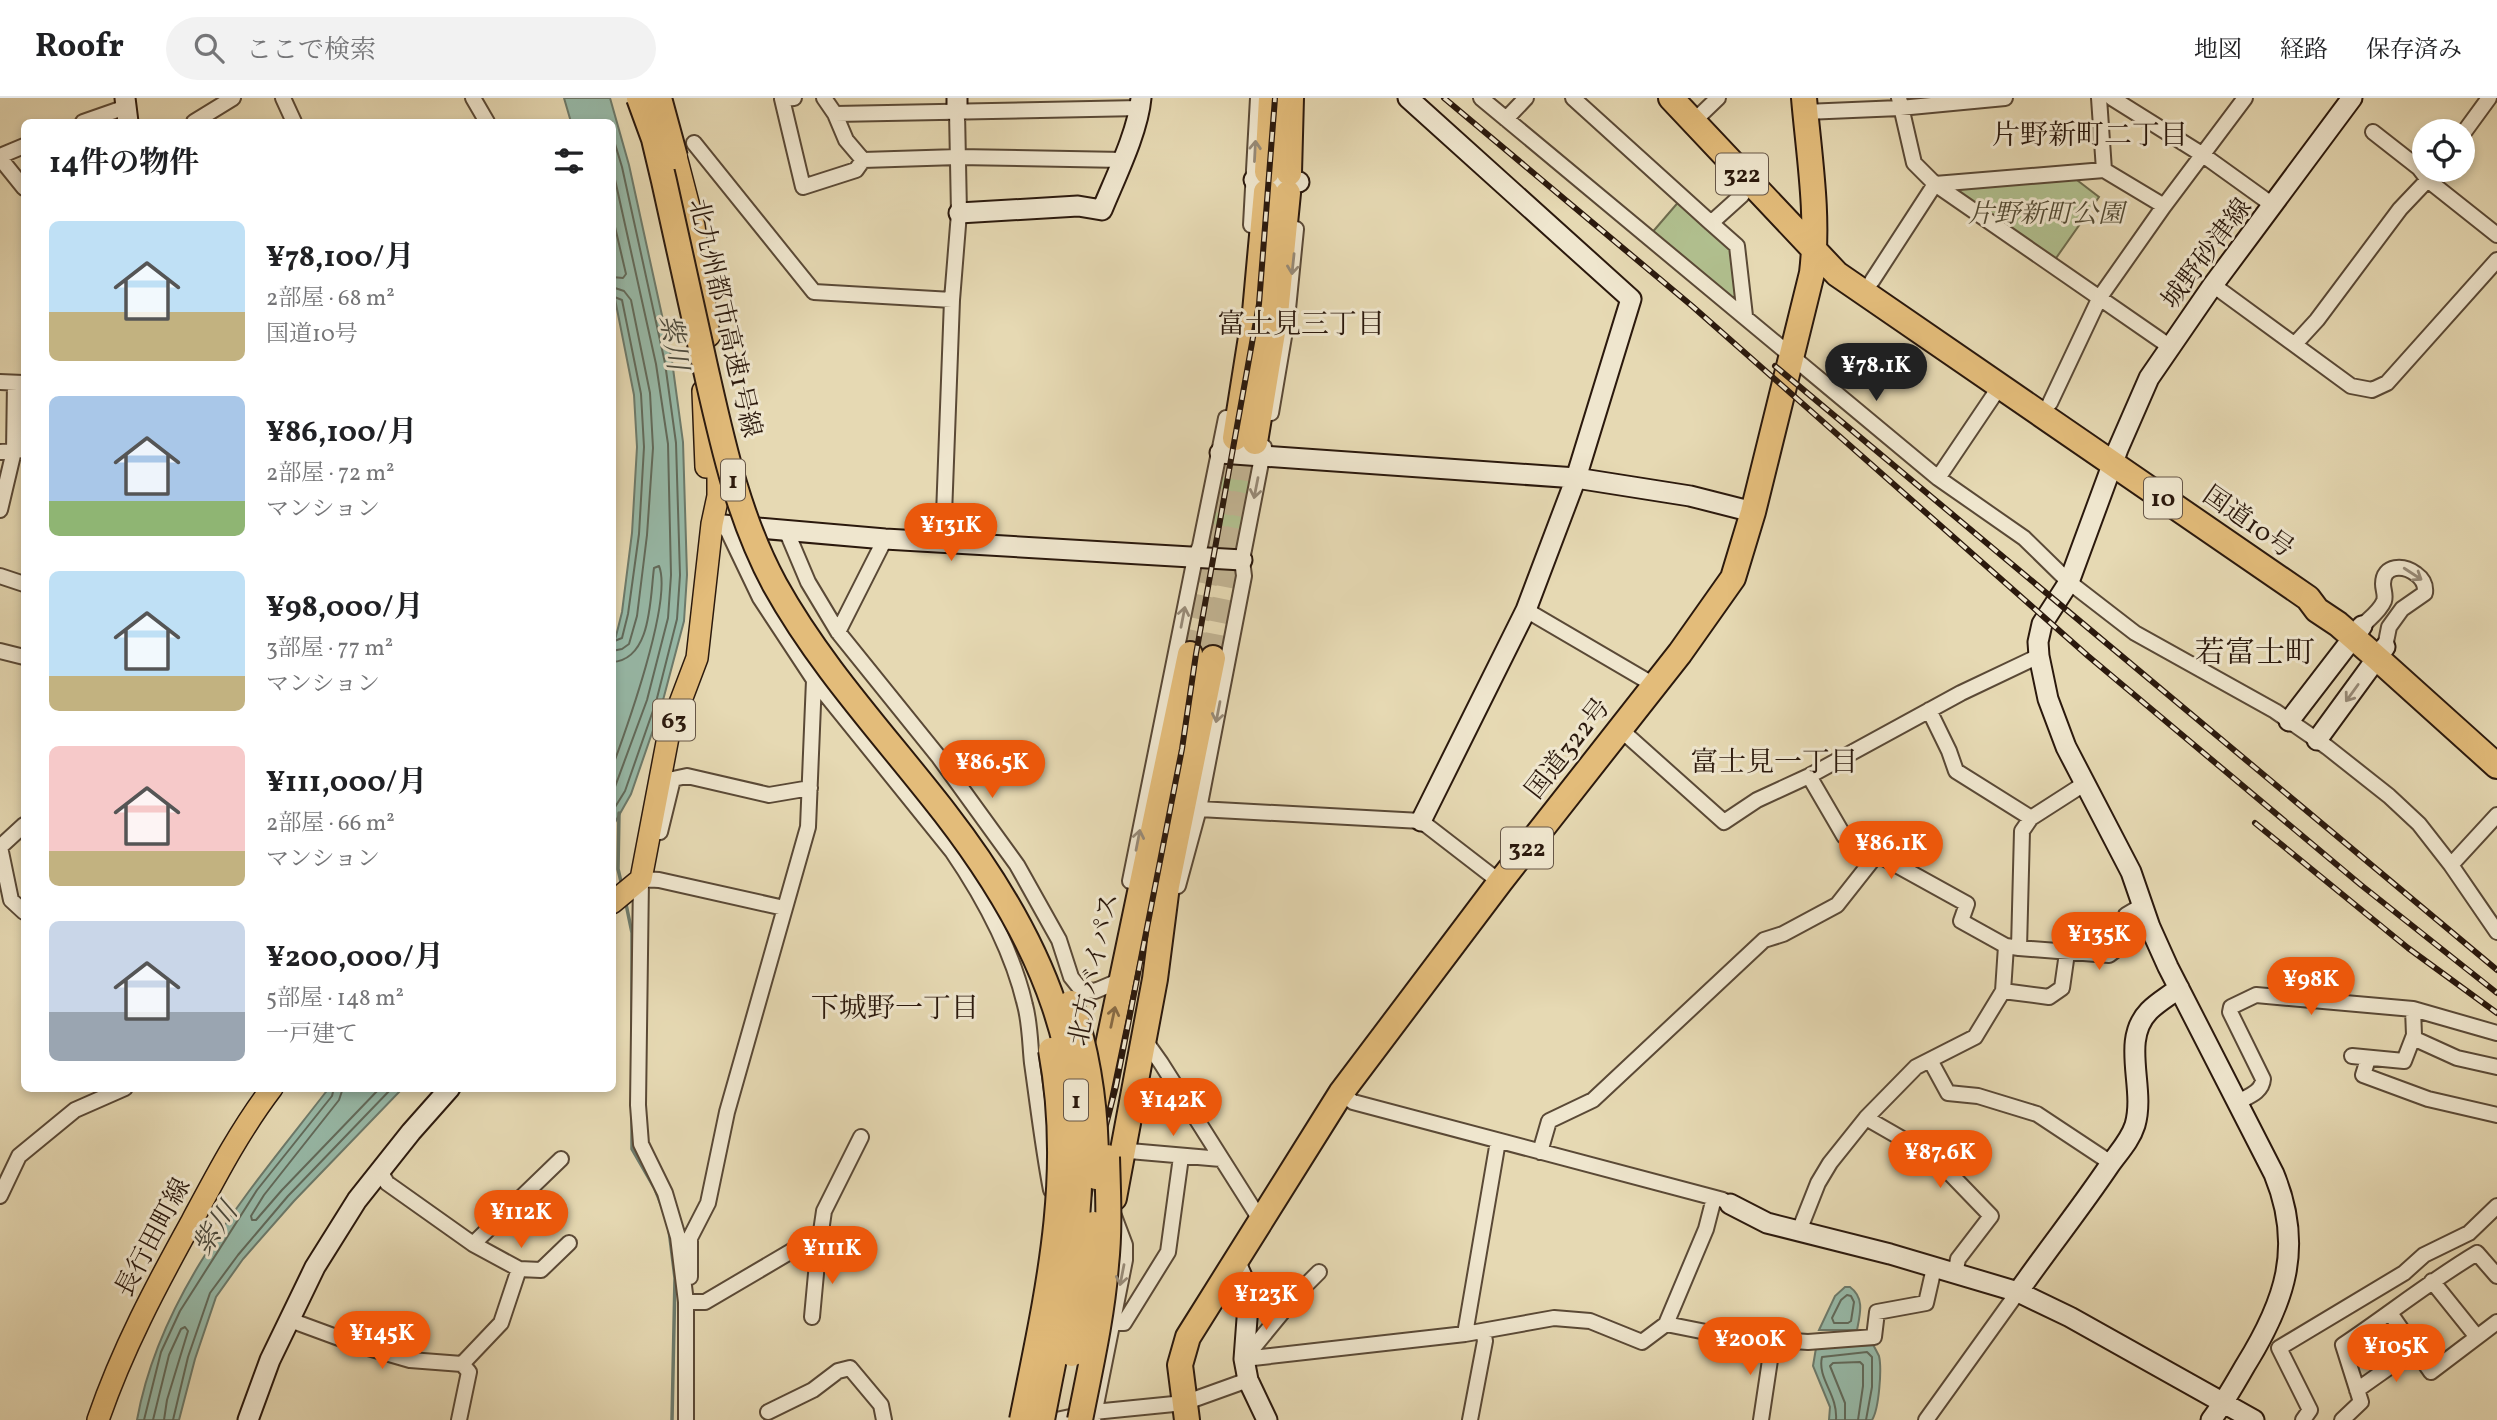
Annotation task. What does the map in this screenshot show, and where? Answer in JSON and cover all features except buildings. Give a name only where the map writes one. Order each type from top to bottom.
[{"type":"highway","name":"北九州都市高速1号線","points":[[639,98],[654,139],[727,459],[755,541],[774,582],[816,649],[991,876],[1032,948],[1049,987],[1061,1026],[1077,1106],[1080,1146],[1076,1225],[1065,1303],[1042,1420]]},
{"type":"highway","name":"北九州都市高速1号線","points":[[660,98],[681,177],[740,444],[755,495],[775,545],[818,622],[1007,869],[1031,909],[1064,981],[1077,1022],[1087,1063],[1097,1142],[1096,1182],[1075,1418]]},
{"type":"highway","points":[[1243,448],[1276,314],[1277,182],[1271,98]]},
{"type":"highway","points":[[1277,182],[1291,98]]},
{"type":"highway","name":"322","points":[[1671,98],[1815,248]]},
{"type":"highway","points":[[1804,105],[1815,248]]},
{"type":"highway","name":"国道10号","points":[[1815,248],[1840,259],[2050,403],[2115,456]]},
{"type":"highway","name":"国道10号","points":[[1815,248],[1837,274],[2000,386],[2303,576],[2358,632],[2497,750]]},
{"type":"highway","name":"国道322号","points":[[1186,1412],[1181,1373],[1183,1351],[1196,1323],[1341,1093],[1500,883],[1680,653],[1733,578],[1753,512],[1812,273],[1815,248]]},
{"type":"highway","name":"国道10号","points":[[2381,652],[2497,766]]},
{"type":"highway","name":"北方バイパス","points":[[1032,1420],[1063,1255],[1121,980],[1202,656],[1155,979],[1075,1418]]},
{"type":"highway","points":[[943,811],[1008,914],[1027,951],[1041,999],[1052,1056],[1061,1136],[1062,1175],[1054,1260],[1022,1420]]},
{"type":"main road","name":"63","points":[[639,98],[648,119],[680,241],[703,391],[708,496],[719,526]]},
{"type":"main road","name":"63","points":[[641,879],[668,732],[697,658],[719,526],[718,399],[694,226],[660,98]]},
{"type":"main road","points":[[616,900],[641,879]]},
{"type":"main road","name":"長行田町線","points":[[98,1420],[143,1311],[221,1168],[252,1115],[269,1092]]},
{"type":"street","points":[[199,119],[233,98]]},
{"type":"street","points":[[283,98],[293,119]]},
{"type":"street","points":[[474,98],[485,119]]},
{"type":"street","points":[[794,98],[782,100],[803,187],[856,170],[863,160]]},
{"type":"street","points":[[824,98],[835,114],[846,139],[863,160]]},
{"type":"street","points":[[1258,98],[1277,182]]},
{"type":"street","points":[[1155,979],[1199,809],[1244,576],[1245,297],[1250,256],[1303,98]]},
{"type":"street","points":[[1408,98],[1631,299],[1576,478],[1526,610],[1421,821]]},
{"type":"street","points":[[1481,98],[1938,478],[2024,538],[2068,582],[2134,633],[2289,721],[2389,796],[2418,824],[2451,865],[2497,932]]},
{"type":"street","points":[[1506,119],[1526,98]]},
{"type":"street","points":[[1573,98],[1737,246],[1745,316]]},
{"type":"street","points":[[1694,121],[1718,98]]},
{"type":"street","points":[[1804,105],[2004,98]]},
{"type":"street","points":[[2099,98],[2104,170]]},
{"type":"street","points":[[2112,98],[2203,155],[2274,206]]},
{"type":"street","points":[[2050,403],[2101,297],[2164,206],[2245,98]]},
{"type":"street","name":"城野砂津線","points":[[2039,656],[2038,642],[2042,624],[2068,582],[2141,392],[2169,346],[2352,98]]},
{"type":"street","points":[[2474,119],[2489,98]]},
{"type":"street","points":[[835,114],[957,105],[1140,103],[1123,160],[1102,210],[1078,206],[959,213]]},
{"type":"street","points":[[1900,103],[1914,163],[1935,184],[2169,346]]},
{"type":"street","points":[[943,542],[952,300],[959,213],[957,105]]},
{"type":"street","points":[[93,119],[126,109]]},
{"type":"street","points":[[2373,132],[2412,163]]},
{"type":"street","points":[[694,143],[814,292],[952,300]]},
{"type":"street","points":[[21,147],[0,157],[21,184]]},
{"type":"street","points":[[863,160],[958,157],[1123,160]]},
{"type":"street","points":[[1935,184],[2104,170],[2164,206]]},
{"type":"street","points":[[2295,344],[2323,312],[2400,209],[2426,182]]},
{"type":"street","points":[[2441,182],[2497,234]]},
{"type":"street","points":[[1872,281],[1935,184]]},
{"type":"street","points":[[1711,223],[1742,195]]},
{"type":"street","points":[[2213,285],[2351,386],[2364,390],[2379,388],[2387,383],[2497,260]]},
{"type":"street","points":[[0,510],[13,451],[13,383]]},
{"type":"street","points":[[1938,478],[2000,386]]},
{"type":"street","points":[[786,530],[808,582],[838,632],[938,756],[1017,865],[1059,940],[1071,977],[1079,987],[1095,991],[1121,980],[1124,913],[1195,558],[1243,448]]},
{"type":"street","points":[[1243,448],[1576,478],[1690,496],[1753,512]]},
{"type":"street","points":[[719,526],[885,539],[1242,560]]},
{"type":"street","points":[[719,526],[760,598],[814,680],[971,878],[1008,949],[1026,1005],[1043,1147],[1063,1255]]},
{"type":"street","points":[[838,632],[885,539]]},
{"type":"street","points":[[2289,721],[2381,605],[2385,598],[2383,584],[2388,572],[2392,568],[2400,567],[2417,575],[2425,584],[2425,593],[2402,609],[2389,627],[2381,652],[2317,740]]},
{"type":"street","points":[[0,576],[21,583]]},
{"type":"street","points":[[1526,610],[1654,685]]},
{"type":"street","points":[[0,651],[21,656]]},
{"type":"street","points":[[1620,729],[1724,822],[1757,800],[1809,776],[1929,710],[2039,656],[2055,720],[2084,784],[2131,872],[2156,942],[2281,1193],[2289,1233],[2286,1277],[2275,1311],[2223,1412],[2211,1420]]},
{"type":"street","points":[[685,1296],[690,1277],[690,1238],[708,1203],[727,1112],[808,827],[814,680]]},
{"type":"street","points":[[1929,710],[1956,771],[2031,818]]},
{"type":"street","points":[[648,838],[657,841],[673,779],[687,776],[769,795],[810,788]]},
{"type":"street","points":[[1809,776],[1844,836],[1967,904],[1961,921],[2012,947],[2067,953],[2113,953],[2117,949],[2126,915],[2143,905]]},
{"type":"street","points":[[1798,1231],[1818,1183],[1830,1163],[1866,1118],[1916,1067],[1975,1037],[2003,991],[2012,947],[2022,831],[2031,818],[2084,784]]},
{"type":"street","points":[[1199,809],[1421,821],[1500,883]]},
{"type":"street","points":[[2451,865],[2497,815]]},
{"type":"street","points":[[21,828],[0,847],[12,900],[21,909]]},
{"type":"street","points":[[1540,1152],[1549,1121],[1592,1100],[1764,940],[1783,934],[1837,905],[1878,853]]},
{"type":"street","points":[[686,1420],[685,1296],[678,1237],[665,1193],[641,1144],[638,1105],[641,879],[659,880],[784,908]]},
{"type":"street","points":[[2003,991],[2049,997],[2062,988],[2067,953]]},
{"type":"street","points":[[1926,1420],[2083,1206],[2131,1135],[2137,1116],[2139,1086],[2134,1047],[2137,1030],[2148,1012],[2179,988]]},
{"type":"street","points":[[2238,1102],[2258,1091],[2263,1079],[2230,1012],[2231,1007],[2256,995],[2413,1009],[2497,1032]]},
{"type":"street","points":[[2351,1056],[2404,1061],[2413,1038],[2413,1009]]},
{"type":"street","points":[[2413,1038],[2457,1058],[2497,1067]]},
{"type":"street","points":[[1144,1040],[1261,1221]]},
{"type":"street","points":[[2368,1059],[2363,1075],[2428,1099],[2497,1115]]},
{"type":"street","points":[[1930,1060],[1948,1093],[1978,1096],[2037,1114],[2111,1163]]},
{"type":"street","points":[[0,1196],[19,1156],[75,1110],[116,1092]]},
{"type":"street","points":[[248,1420],[270,1360],[315,1266],[356,1200],[446,1092]]},
{"type":"street","points":[[1341,1093],[1353,1102],[1722,1201],[1756,1219],[1890,1254],[2018,1292],[2070,1317],[2223,1412],[2254,1420]]},
{"type":"street","points":[[1866,1118],[1934,1157],[1991,1216],[1958,1259],[1955,1274]]},
{"type":"street","points":[[812,1317],[824,1211],[861,1137]]},
{"type":"street","points":[[1465,1334],[1499,1141]]},
{"type":"street","points":[[1043,1147],[1122,1150],[1221,1160]]},
{"type":"street","points":[[1113,1323],[1124,1323],[1168,1252],[1181,1157]]},
{"type":"street","points":[[473,1244],[561,1159]]},
{"type":"street","points":[[380,1171],[387,1183],[473,1244],[519,1269],[541,1270],[569,1243]]},
{"type":"street","points":[[1244,1359],[1465,1334],[1554,1318],[1590,1321],[1642,1342],[1666,1324],[1706,1229],[1722,1201]]},
{"type":"street","points":[[2303,1420],[2310,1410],[2279,1348],[2404,1273],[2424,1255],[2469,1233],[2497,1206]]},
{"type":"street","points":[[1112,1209],[1125,1245],[1125,1260],[1113,1323],[1075,1418],[1186,1412],[1248,1380]]},
{"type":"street","points":[[685,1296],[705,1302],[794,1249],[818,1252]]},
{"type":"street","points":[[2342,1420],[2361,1402],[2343,1345],[2432,1281],[2477,1253],[2497,1276]]},
{"type":"street","points":[[1236,1261],[1249,1292],[1244,1359],[1248,1380],[1267,1420]]},
{"type":"street","points":[[1666,1324],[1731,1337],[1773,1340],[1808,1342],[1874,1337],[1877,1312],[1926,1303],[1934,1268]]},
{"type":"street","points":[[462,1364],[501,1323],[519,1269]]},
{"type":"street","points":[[1244,1359],[1319,1272]]},
{"type":"street","points":[[2432,1281],[2477,1337]]},
{"type":"street","points":[[2390,1313],[2431,1372],[2497,1322]]},
{"type":"street","points":[[290,1320],[358,1345],[410,1360],[462,1364],[469,1372],[459,1420]]},
{"type":"street","points":[[1470,1420],[1485,1341],[1483,1331]]},
{"type":"street","points":[[1761,1420],[1773,1340]]},
{"type":"street","points":[[2357,1390],[2415,1349]]},
{"type":"street","points":[[768,1412],[813,1391],[838,1371],[850,1368],[881,1405],[884,1420]]},
{"type":"green space","name":"片野新町公園","points":[[2073,177],[2099,197],[2054,261],[1954,192],[1956,186]]},
{"type":"green space","points":[[1681,199],[1736,247],[1741,310],[1650,235]]},
{"type":"green space","points":[[1225,461],[1253,465],[1255,469],[1238,552],[1206,548],[1219,467]]},
{"type":"water","points":[[564,98],[610,98],[616,119],[570,119]]},
{"type":"water","points":[[616,119],[629,165],[672,361],[683,442],[687,575],[684,621],[662,704],[631,794],[616,821],[616,636],[622,612],[632,533],[637,447],[634,395],[616,304]]},
{"type":"water","points":[[326,1092],[399,1092],[294,1201],[243,1259],[216,1297],[195,1359],[179,1420],[137,1420],[149,1373],[166,1328],[187,1285],[212,1244],[269,1164]]},
{"type":"water","points":[[1845,1287],[1855,1291],[1860,1301],[1857,1330],[1819,1330],[1835,1296]]},
{"type":"water","points":[[1873,1345],[1879,1356],[1880,1370],[1878,1398],[1872,1420],[1829,1420],[1830,1407],[1813,1366],[1816,1348]]},
{"type":"waterway","points":[[619,813],[618,869],[622,886]]},
{"type":"waterway","points":[[626,904],[632,933],[632,1060]]},
{"type":"waterway","points":[[632,1113],[632,1149],[663,1209]]},
{"type":"waterway","points":[[669,1230],[675,1278],[672,1420]]},
{"type":"tunnel","points":[[1190,654],[1235,438]]},
{"type":"tunnel","points":[[1213,658],[1255,442]]},
{"type":"railway","points":[[1041,1420],[1097,1160],[1116,1086],[1182,749],[1196,654],[1259,304],[1275,98]]},
{"type":"railway","points":[[1444,98],[1692,306],[2088,656],[2361,885],[2497,993]]},
{"type":"railway","points":[[1775,366],[2497,970]]},
{"type":"railway","points":[[2255,823],[2408,948],[2497,1013]]},
{"type":"district","name":"片野新町二丁目","points":[[2090,134]]},
{"type":"district","name":"富士見三丁目","points":[[1301,323]]},
{"type":"district","name":"若富士町","points":[[2255,652]]},
{"type":"district","name":"富士見一丁目","points":[[1774,761]]},
{"type":"district","name":"下城野一丁目","points":[[895,1007]]},
{"type":"water label","name":"紫川","points":[[675,342]]},
{"type":"water label","name":"紫川","points":[[214,1228]]}]
